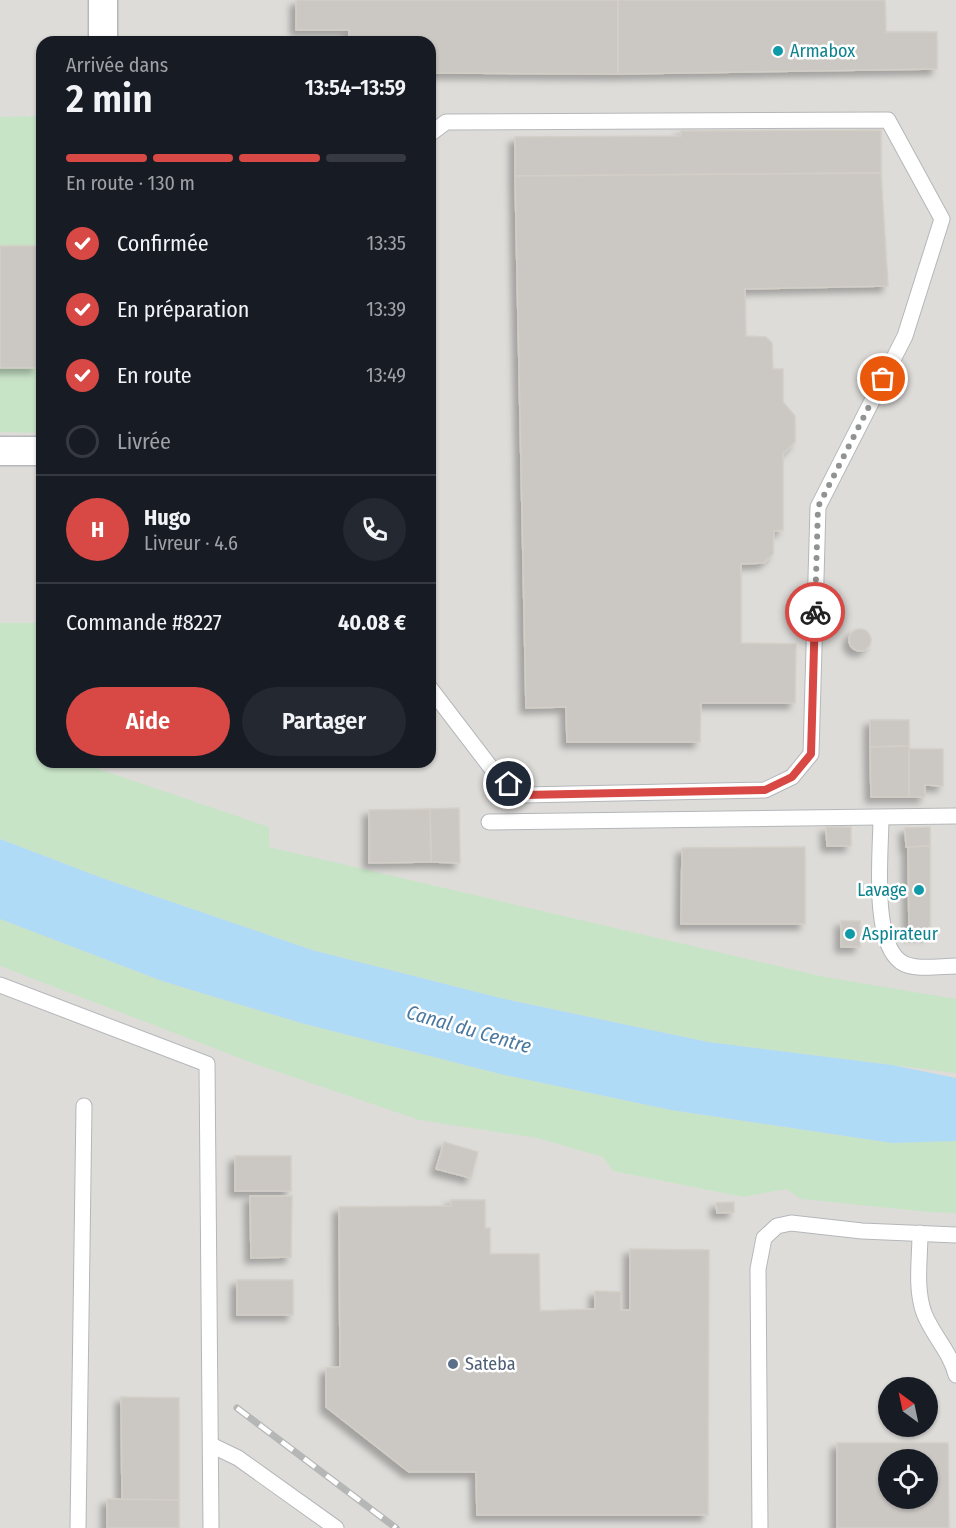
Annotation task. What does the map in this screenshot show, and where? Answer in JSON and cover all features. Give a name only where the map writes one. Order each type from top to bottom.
[{"type":"street","points":[[103,0],[103,36]]},
{"type":"street","points":[[0,451],[36,451]]},
{"type":"lane","points":[[436,130],[446,122],[888,120],[949,219],[905,336],[818,507],[811,754],[792,777],[765,790],[524,795],[495,772],[436,696]]},
{"type":"lane","points":[[489,822],[956,816]]},
{"type":"lane","points":[[881,818],[881,913],[890,947],[900,962],[911,966],[956,966]]},
{"type":"lane","points":[[0,986],[207,1064],[211,1528]]},
{"type":"lane","points":[[78,1528],[84,1106]]},
{"type":"lane","points":[[760,1528],[758,1269],[764,1238],[777,1226],[791,1223],[956,1235]]},
{"type":"lane","points":[[920,1233],[919,1296],[925,1314],[952,1358],[956,1375]]},
{"type":"lane","points":[[212,1445],[238,1458],[330,1526]]},
{"type":"shaded area","points":[[0,0],[956,0],[956,1528],[0,1528]]},
{"type":"green space","points":[[36,116],[36,246],[0,246],[0,117]]},
{"type":"green space","points":[[36,367],[36,433],[0,432],[0,368]]},
{"type":"green space","points":[[0,623],[36,623],[36,768],[96,768],[269,827],[269,847],[825,977],[956,999],[956,1073],[708,1042],[500,998],[312,950],[102,878],[0,839]]},
{"type":"green space","points":[[0,919],[162,981],[301,1023],[504,1075],[671,1110],[892,1143],[956,1140],[956,1213],[801,1199],[786,1189],[743,1197],[613,1171],[603,1157],[537,1138],[419,1120],[255,1064],[0,966]]},
{"type":"water","name":"Canal du Centre","points":[[0,839],[102,878],[312,950],[500,998],[708,1042],[892,1065],[956,1078],[956,1141],[892,1143],[671,1110],[504,1075],[301,1023],[162,981],[0,919]]},
{"type":"building","points":[[296,0],[618,0],[618,74],[436,73],[436,36],[349,36],[349,30],[296,30]]},
{"type":"building","name":"Armabox","points":[[618,0],[885,0],[886,32],[937,32],[937,69],[618,74]]},
{"type":"building","points":[[881,130],[881,173],[515,176],[515,137],[681,136],[681,131]]},
{"type":"building","points":[[881,173],[888,286],[745,289],[746,336],[766,337],[772,343],[773,369],[783,369],[783,402],[795,416],[795,442],[783,454],[783,530],[774,531],[773,554],[764,563],[741,564],[741,643],[796,644],[795,703],[701,703],[700,742],[567,742],[566,707],[526,708],[515,176]]},
{"type":"building","points":[[0,246],[36,246],[36,368],[0,368]]},
{"type":"building","points":[[856,629],[864,629],[871,636],[871,644],[864,651],[856,651],[849,644],[849,636]]},
{"type":"building","points":[[870,720],[909,720],[909,746],[870,747]]},
{"type":"building","points":[[909,746],[909,797],[871,797],[870,747]]},
{"type":"building","points":[[909,749],[943,749],[943,786],[925,785],[925,797],[909,797]]},
{"type":"building","points":[[459,808],[460,863],[431,862],[430,809]]},
{"type":"building","points":[[430,809],[431,862],[369,863],[369,810]]},
{"type":"building","points":[[826,827],[851,827],[851,846],[827,846]]},
{"type":"building","points":[[930,827],[930,846],[906,847],[905,828]]},
{"type":"building","name":"Lavage","points":[[930,846],[930,934],[909,934],[908,847]]},
{"type":"building","points":[[805,847],[805,924],[681,924],[682,848]]},
{"type":"building","name":"Aspirateur","points":[[841,921],[860,921],[860,947],[841,947]]},
{"type":"building","points":[[444,1142],[478,1152],[471,1178],[436,1169]]},
{"type":"building","points":[[235,1156],[291,1156],[291,1191],[235,1191]]},
{"type":"building","points":[[250,1196],[292,1196],[291,1257],[251,1258]]},
{"type":"building","points":[[451,1200],[485,1200],[485,1228],[490,1228],[490,1254],[539,1254],[540,1311],[595,1309],[595,1291],[621,1292],[621,1310],[630,1310],[630,1249],[709,1250],[708,1515],[477,1515],[476,1472],[409,1472],[326,1407],[326,1368],[340,1367],[339,1207],[451,1206]]},
{"type":"building","points":[[734,1202],[734,1212],[717,1213],[716,1203]]},
{"type":"building","points":[[237,1280],[293,1280],[293,1315],[237,1315]]},
{"type":"building","points":[[121,1397],[179,1398],[179,1500],[122,1500]]},
{"type":"building","points":[[837,1443],[948,1443],[949,1528],[837,1528]]},
{"type":"building","points":[[107,1499],[179,1500],[179,1528],[107,1528]]},
{"type":"railway","points":[[237,1408],[396,1528]]},
{"type":"way so far","points":[[815,612],[818,507],[883,379]]},
{"type":"place","name":"Armabox","points":[[778,51]]},
{"type":"place","name":"Lavage","points":[[919,890]]},
{"type":"place","name":"Aspirateur","points":[[850,934]]},
{"type":"place","name":"Sateba","points":[[453,1364]]},
{"type":"route","points":[[509,784],[524,795],[765,790],[792,777],[811,754],[815,612]]}]
